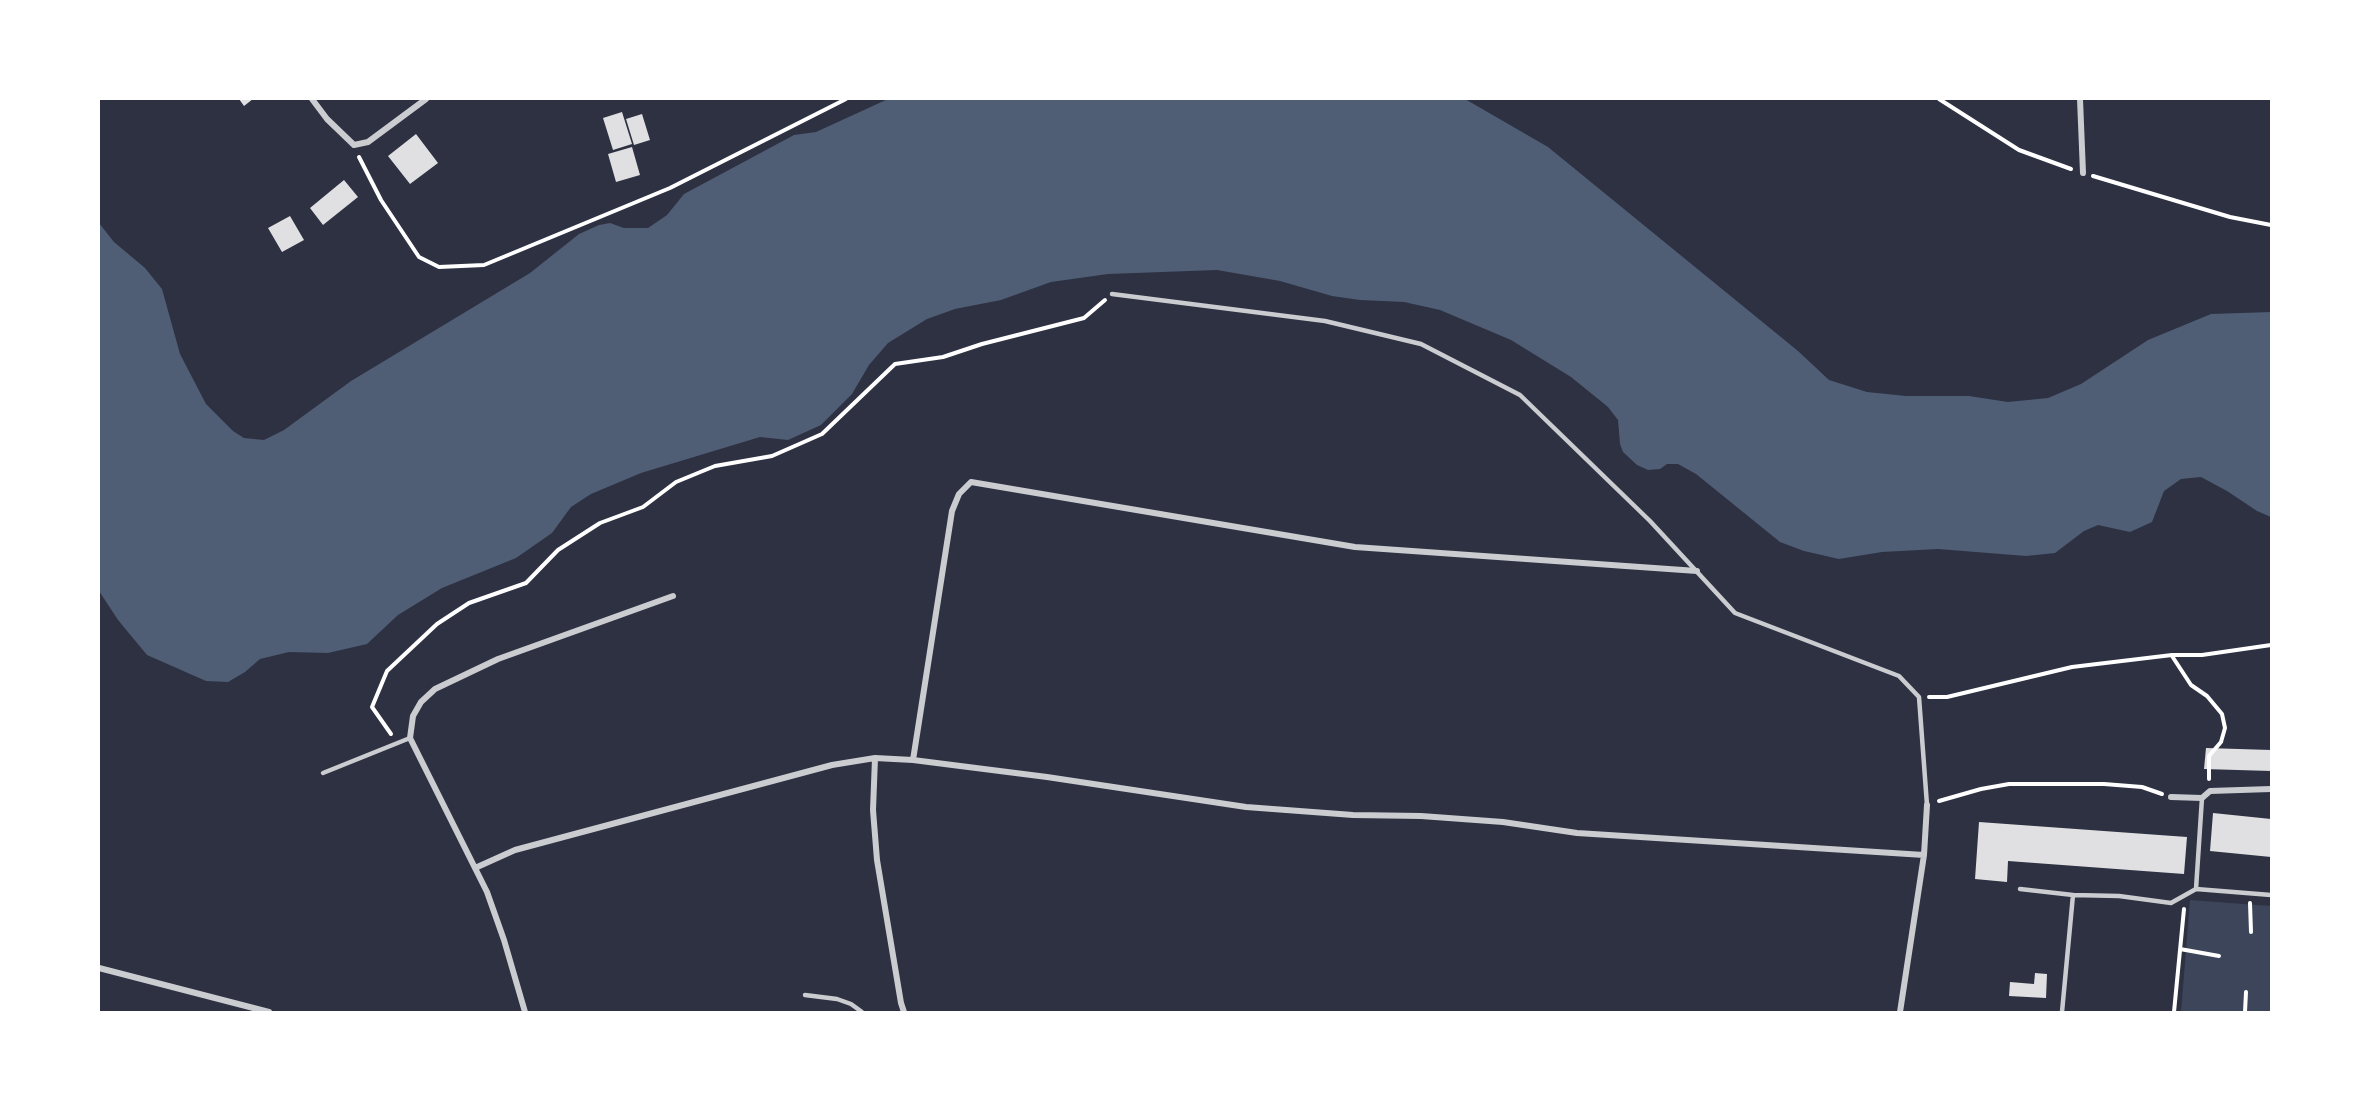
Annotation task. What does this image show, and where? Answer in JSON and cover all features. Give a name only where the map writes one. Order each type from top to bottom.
[{"type":"street","points":[[312,99],[327,119],[354,145],[368,142],[426,99]]},
{"type":"street","points":[[2080,99],[2083,173]]},
{"type":"street","points":[[913,760],[952,511],[959,494],[971,482],[1355,547],[1697,571]]},
{"type":"street","points":[[525,1012],[487,892],[410,738],[413,716],[421,702],[435,689],[498,659],[673,596]]},
{"type":"street","points":[[875,758],[873,810],[878,860],[904,1012]]},
{"type":"street","points":[[475,868],[515,850],[832,765],[875,758],[913,760],[1047,777],[1246,807],[1353,815],[1421,816],[1503,822],[1577,833],[1924,855]]},
{"type":"street","points":[[2171,797],[2202,798],[2210,791],[2271,789]]},
{"type":"street","points":[[1902,1012],[1924,855],[1926,805]]},
{"type":"street","points":[[99,968],[269,1012]]},
{"type":"lane","points":[[1112,294],[1325,321],[1421,344],[1520,395],[1642,513],[1735,613],[1899,676],[1919,697],[1926,805]]},
{"type":"lane","points":[[323,773],[410,738]]},
{"type":"lane","points":[[2196,888],[2202,798]]},
{"type":"lane","points":[[2020,889],[2073,896],[2119,896],[2171,903],[2196,888],[2271,894]]},
{"type":"lane","points":[[2062,1012],[2073,896]]},
{"type":"lane","points":[[805,995],[837,999],[862,1012]]},
{"type":"path","points":[[354,145],[381,200],[419,256],[439,267],[484,265],[670,188],[846,99]]},
{"type":"path","points":[[1939,99],[2019,150],[2083,173],[2230,217],[2271,225]]},
{"type":"path","points":[[396,742],[372,707],[387,671],[437,624],[469,603],[526,584],[558,550],[600,523],[644,507],[676,482],[716,466],[771,456],[822,434],[895,364],[944,357],[982,344],[1084,318],[1112,294]]},
{"type":"path","points":[[1919,697],[1947,697],[2072,667],[2172,655],[2202,655],[2271,645]]},
{"type":"path","points":[[2172,655],[2191,685],[2207,696],[2222,714],[2225,728],[2221,742],[2209,756],[2210,791]]},
{"type":"path","points":[[1926,805],[1981,789],[2009,784],[2104,784],[2142,787],[2171,797]]},
{"type":"path","points":[[2250,893],[2251,932]]},
{"type":"path","points":[[2174,1012],[2185,896]]},
{"type":"path","points":[[2180,949],[2219,956]]},
{"type":"path","points":[[2245,1012],[2246,992]]},
{"type":"shaded area","points":[[888,99],[1465,99],[1548,147],[1798,351],[1829,380],[1867,392],[1906,396],[1969,396],[2008,402],[2048,398],[2081,384],[2148,340],[2211,314],[2271,312],[2271,517],[2201,477],[2181,479],[2164,491],[2152,522],[2130,532],[2098,525],[2084,531],[2055,553],[2026,556],[1938,549],[1882,552],[1839,559],[1804,551],[1780,542],[1696,474],[1678,464],[1667,464],[1660,469],[1648,470],[1637,465],[1623,452],[1618,420],[1608,407],[1571,377],[1511,340],[1440,310],[1404,302],[1332,296],[1280,281],[1217,270],[1108,274],[1051,282],[1001,300],[955,309],[927,319],[888,343],[869,365],[852,394],[821,425],[788,440],[760,437],[641,473],[591,494],[571,507],[552,533],[516,558],[442,588],[398,615],[367,644],[328,653],[289,652],[260,659],[245,672],[228,682],[206,681],[147,655],[118,620],[99,591],[99,223],[114,242],[145,268],[162,289],[180,354],[206,404],[233,431],[244,438],[264,440],[284,430],[351,381],[530,273],[579,234],[610,223],[624,228],[648,228],[667,215],[684,194],[794,135],[816,132]]},
{"type":"shaded area","points":[[2190,900],[2271,906],[2271,1012],[2181,1012]]},
{"type":"building","points":[[239,99],[253,99],[244,106]]},
{"type":"building","points":[[622,112],[632,144],[613,150],[603,118]]},
{"type":"building","points":[[642,114],[650,140],[634,145],[626,119]]},
{"type":"building","points":[[416,134],[438,163],[410,184],[388,156]]},
{"type":"building","points":[[632,147],[640,175],[616,182],[608,154]]},
{"type":"building","points":[[344,180],[358,197],[323,225],[310,208]]},
{"type":"building","points":[[290,216],[304,240],[282,252],[268,228]]},
{"type":"building","points":[[2206,748],[2271,750],[2271,771],[2204,769]]},
{"type":"building","points":[[2213,813],[2271,819],[2271,857],[2210,851]]},
{"type":"building","points":[[1979,822],[2187,837],[2184,874],[2008,861],[2007,882],[1975,879]]},
{"type":"building","points":[[2035,973],[2047,974],[2046,998],[2009,996],[2010,982],[2034,984]]}]
